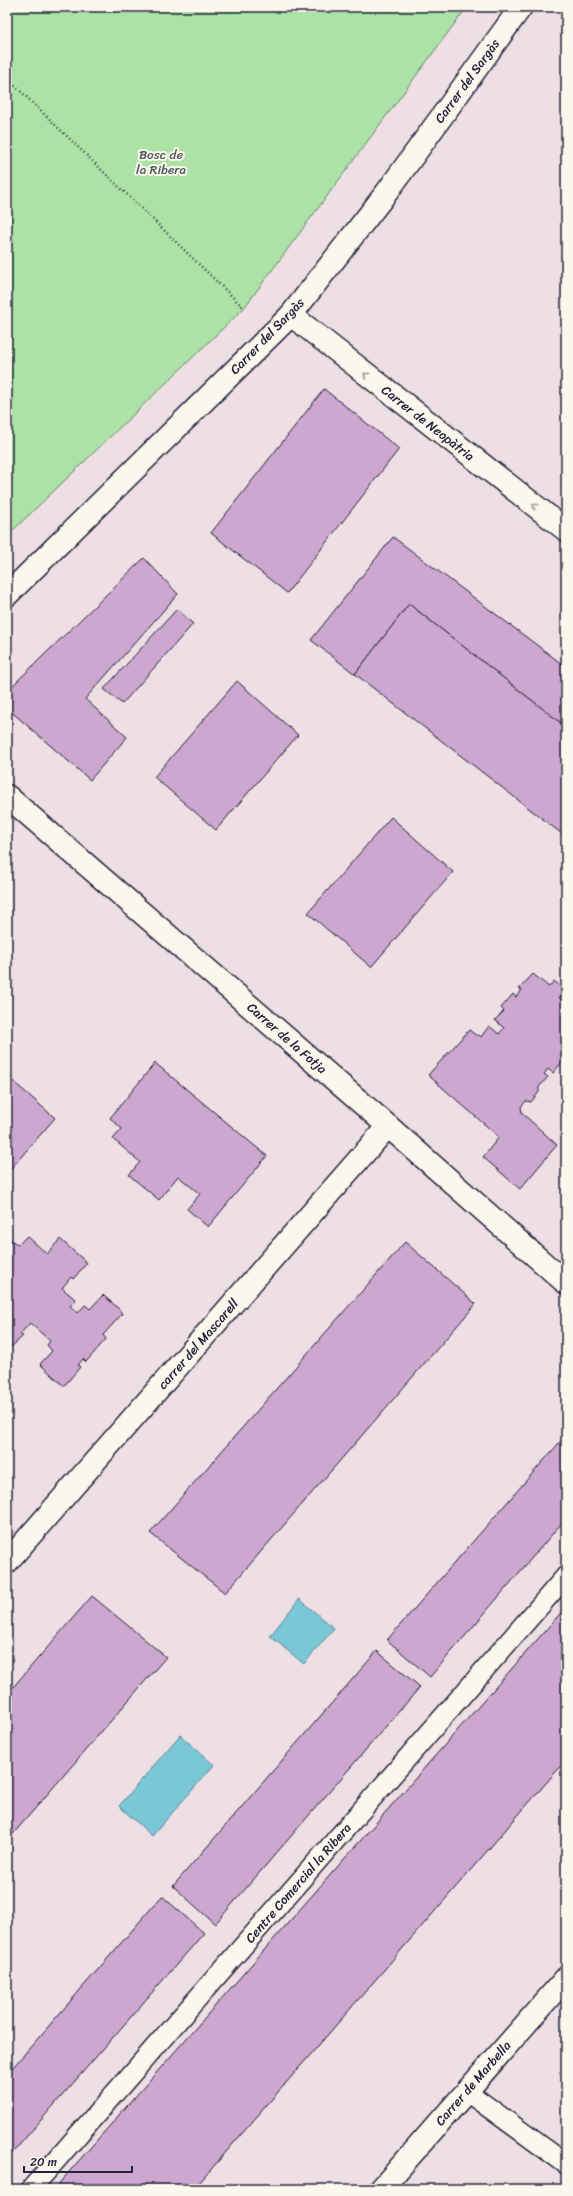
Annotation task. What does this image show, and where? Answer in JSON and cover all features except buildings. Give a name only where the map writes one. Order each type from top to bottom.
[{"type":"street","name":"Carrer del Sargàs","points":[[7,595],[290,316],[387,192],[521,7]]},
{"type":"street","name":"Carrer de Neopàtria","points":[[290,316],[566,530]]},
{"type":"street","name":"Carrer de la Fotja","points":[[7,796],[388,1126],[566,1283]]},
{"type":"street","name":"carrer del Mascarell","points":[[7,1562],[388,1126]]},
{"type":"street","name":"Carrer de Marbella","points":[[381,2189],[566,1978]]},
{"type":"lane","name":"Centre Comercial la Ribera","points":[[31,2189],[566,1576]]},
{"type":"lane","points":[[466,2092],[566,2164]]},
{"type":"path","points":[[7,89],[8,79]]},
{"type":"path","points":[[8,79],[244,308]]},
{"type":"green space","name":"Bosc de la Ribera","points":[[7,7],[467,7],[244,308],[7,536]]},
{"type":"water","points":[[299,1599],[334,1628],[304,1664],[270,1636]]},
{"type":"water","points":[[180,1735],[214,1765],[152,1836],[119,1806]]}]
